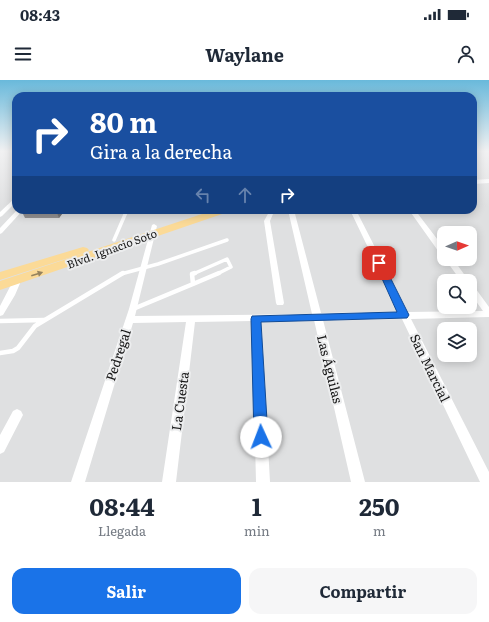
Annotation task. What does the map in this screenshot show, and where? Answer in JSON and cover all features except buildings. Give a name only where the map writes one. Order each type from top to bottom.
[{"type":"main road","name":"Blvd. Ignacio Soto","points":[[0,286],[17,281],[192,214]]},
{"type":"main road","name":"Blvd. Ignacio Soto","points":[[0,276],[114,240],[210,214]]},
{"type":"street","points":[[477,179],[481,182]]},
{"type":"street","points":[[477,182],[489,181]]},
{"type":"street","points":[[0,214],[12,203]]},
{"type":"street","points":[[0,214],[12,213]]},
{"type":"street","points":[[0,232],[17,214]]},
{"type":"street","points":[[276,214],[268,216],[267,221],[280,303]]},
{"type":"street","name":"Las Águilas","points":[[290,214],[318,317],[358,482]]},
{"type":"street","name":"San Marcial","points":[[355,214],[487,482]]},
{"type":"street","points":[[415,214],[437,244]]},
{"type":"street","name":"Pedregal","points":[[78,482],[133,309],[153,230]]},
{"type":"street","points":[[453,266],[460,274]]},
{"type":"street","points":[[0,313],[9,300],[17,281]]},
{"type":"street","points":[[477,297],[489,313]]},
{"type":"street","points":[[129,320],[256,319],[489,313]]},
{"type":"street","points":[[256,319],[262,482]]},
{"type":"street","name":"La Cuesta","points":[[169,482],[191,320]]},
{"type":"street","points":[[0,448],[17,415]]},
{"type":"lane","points":[[114,240],[125,214]]},
{"type":"lane","points":[[0,353],[13,351],[18,348],[35,326],[124,272],[144,268],[227,240]]},
{"type":"lane","points":[[133,309],[193,284],[231,267],[227,259],[192,274],[193,284]]},
{"type":"lane","points":[[0,321],[44,320]]},
{"type":"route","points":[[261,437],[256,319],[404,315],[379,263]]}]
